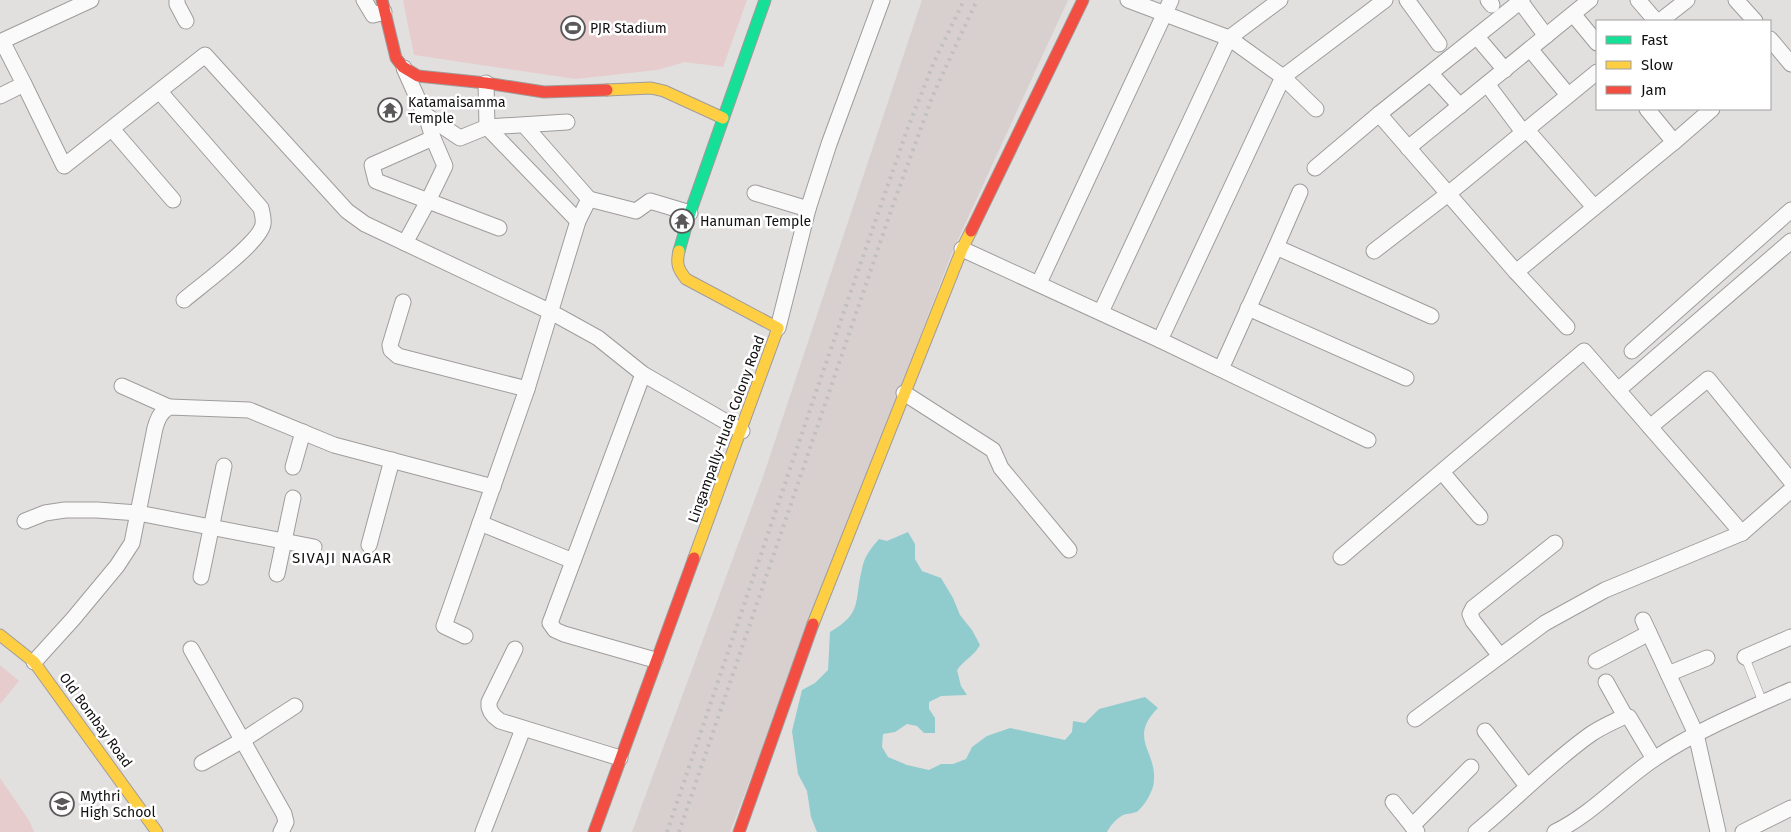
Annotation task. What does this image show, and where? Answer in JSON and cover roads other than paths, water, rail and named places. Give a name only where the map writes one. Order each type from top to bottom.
[{"type":"street","points":[[91,0],[2,41],[64,166],[205,55],[347,211],[365,224],[551,312],[598,338],[643,374],[742,431]]},
{"type":"street","points":[[176,0],[186,21]]},
{"type":"street","points":[[364,0],[373,15],[383,6],[396,60],[404,68],[421,77],[486,83],[544,92],[651,88],[664,91],[723,118]]},
{"type":"street","name":"Lingampally-Huda Colony Road","points":[[594,832],[742,431],[778,328],[686,279],[676,262],[690,213],[765,0]]},
{"type":"street","points":[[778,328],[808,209],[882,0]]},
{"type":"street","points":[[739,832],[823,596],[962,249],[1083,0]]},
{"type":"street","points":[[1128,0],[1229,38],[1284,77],[1316,109]]},
{"type":"street","points":[[1038,283],[1171,0]]},
{"type":"street","points":[[1101,312],[1229,38],[1280,0]]},
{"type":"street","points":[[1160,340],[1284,77],[1386,0]]},
{"type":"street","points":[[1406,0],[1439,44]]},
{"type":"street","points":[[1408,148],[1590,0]]},
{"type":"street","points":[[1638,0],[1655,20]]},
{"type":"street","points":[[1661,20],[1687,0]]},
{"type":"street","points":[[1736,0],[1754,20]]},
{"type":"street","points":[[1315,168],[1521,1],[1546,36]]},
{"type":"street","points":[[1573,14],[1596,42]]},
{"type":"street","points":[[1477,37],[1505,70]]},
{"type":"street","points":[[1530,49],[1568,95]]},
{"type":"street","points":[[1773,49],[1791,64]]},
{"type":"street","points":[[404,68],[445,166],[405,243]]},
{"type":"street","points":[[1374,251],[1448,194],[1596,73]]},
{"type":"street","points":[[1431,74],[1460,106]]},
{"type":"street","points":[[486,83],[487,127],[578,221]]},
{"type":"street","points":[[0,96],[24,84]]},
{"type":"street","points":[[1487,84],[1525,130],[1594,207]]},
{"type":"street","points":[[160,92],[261,208],[263,225],[257,237],[239,255],[184,300]]},
{"type":"street","points":[[1647,110],[1674,142]]},
{"type":"street","points":[[1516,272],[1711,110]]},
{"type":"street","points":[[424,114],[460,138],[487,127],[567,122]]},
{"type":"street","points":[[1380,114],[1516,272],[1567,327]]},
{"type":"street","points":[[525,126],[588,199],[636,211],[650,202],[690,213]]},
{"type":"street","points":[[112,129],[173,200]]},
{"type":"street","points":[[433,138],[372,165],[376,181],[499,228]]},
{"type":"street","points":[[1221,369],[1300,192]]},
{"type":"street","points":[[755,193],[808,209]]},
{"type":"street","points":[[465,636],[444,626],[527,389],[578,221],[588,199]]},
{"type":"street","points":[[1632,350],[1791,210]]},
{"type":"street","points":[[1618,390],[1791,241]]},
{"type":"street","points":[[1276,247],[1431,316]]},
{"type":"street","points":[[962,249],[1101,312],[1368,440]]},
{"type":"street","points":[[404,302],[390,345],[394,354],[527,389]]},
{"type":"street","points":[[1248,308],[1406,378]]},
{"type":"street","points":[[1341,557],[1584,351],[1742,533]]},
{"type":"street","points":[[643,374],[550,623],[554,630],[564,634],[656,660]]},
{"type":"street","points":[[1650,427],[1708,379],[1791,480]]},
{"type":"street","points":[[122,386],[169,407],[249,410],[334,445],[493,486]]},
{"type":"street","points":[[904,393],[993,450],[1001,468],[1069,550]]},
{"type":"street","points":[[34,662],[73,619],[127,552],[132,543],[155,428],[163,411],[169,407]]},
{"type":"street","points":[[293,467],[303,432]]},
{"type":"street","points":[[370,545],[392,460]]},
{"type":"street","points":[[201,577],[224,466]]},
{"type":"street","points":[[1442,472],[1480,517]]},
{"type":"street","points":[[1415,719],[1545,623],[1605,590],[1742,533],[1791,490]]},
{"type":"street","points":[[277,574],[293,498]]},
{"type":"street","points":[[25,521],[45,513],[65,510],[138,513],[314,547]]},
{"type":"street","points":[[480,523],[573,561]]},
{"type":"street","points":[[1500,656],[1473,621],[1470,614],[1473,608],[1555,543]]},
{"type":"street","points":[[1596,661],[1646,627],[1696,734],[1718,832]]},
{"type":"street","name":"Old Bombay Road","points":[[0,635],[34,662],[157,832]]},
{"type":"street","points":[[1745,657],[1791,637]]},
{"type":"street","points":[[190,649],[284,814],[286,822],[280,832]]},
{"type":"street","points":[[515,649],[489,702],[489,707],[494,716],[500,721],[523,729],[620,758]]},
{"type":"street","points":[[1668,674],[1707,658]]},
{"type":"street","points":[[1606,682],[1625,716],[1629,717],[1654,759]]},
{"type":"street","points":[[1563,830],[1654,759],[1696,734],[1791,690]]},
{"type":"street","points":[[202,763],[243,740],[295,706]]},
{"type":"street","points":[[1476,832],[1503,810],[1527,786],[1591,734],[1625,716]]},
{"type":"street","points":[[483,832],[523,729]]},
{"type":"street","points":[[1485,731],[1527,786]]},
{"type":"street","points":[[1393,802],[1415,829],[1471,767]]},
{"type":"street","points":[[1743,832],[1791,808]]},
{"type":"lane","points":[[1745,657],[1763,703]]},
{"type":"water","points":[[908,532],[915,544],[915,559],[922,571],[941,578],[953,598],[960,615],[972,630],[980,645],[957,670],[961,686],[967,695],[941,696],[929,702],[929,709],[935,718],[935,733],[924,733],[917,726],[907,724],[895,732],[883,734],[882,747],[888,757],[907,765],[929,770],[941,764],[953,764],[966,759],[972,747],[987,736],[1010,728],[1065,740],[1072,732],[1073,721],[1085,723],[1099,709],[1145,697],[1158,708],[1149,718],[1144,736],[1154,770],[1154,780],[1149,797],[1138,811],[1120,817],[1107,832],[817,832],[811,817],[807,791],[798,774],[792,731],[802,690],[815,683],[828,670],[830,632],[848,619],[853,612],[863,565],[871,549],[879,539],[887,541]]},
{"type":"railway","points":[[667,832],[907,130],[934,62],[964,0]]},
{"type":"railway","points":[[679,832],[894,202],[933,95],[977,0]]},
{"type":"place","name":"PJR Stadium","points":[[573,28]]},
{"type":"place","name":"Katamaisamma Temple","points":[[390,110]]},
{"type":"place","name":"Hanuman Temple","points":[[682,221]]},
{"type":"place","name":"Mythri High School","points":[[62,804]]},
{"type":"district","name":"SIVAJI NAGAR","points":[[342,558]]}]
